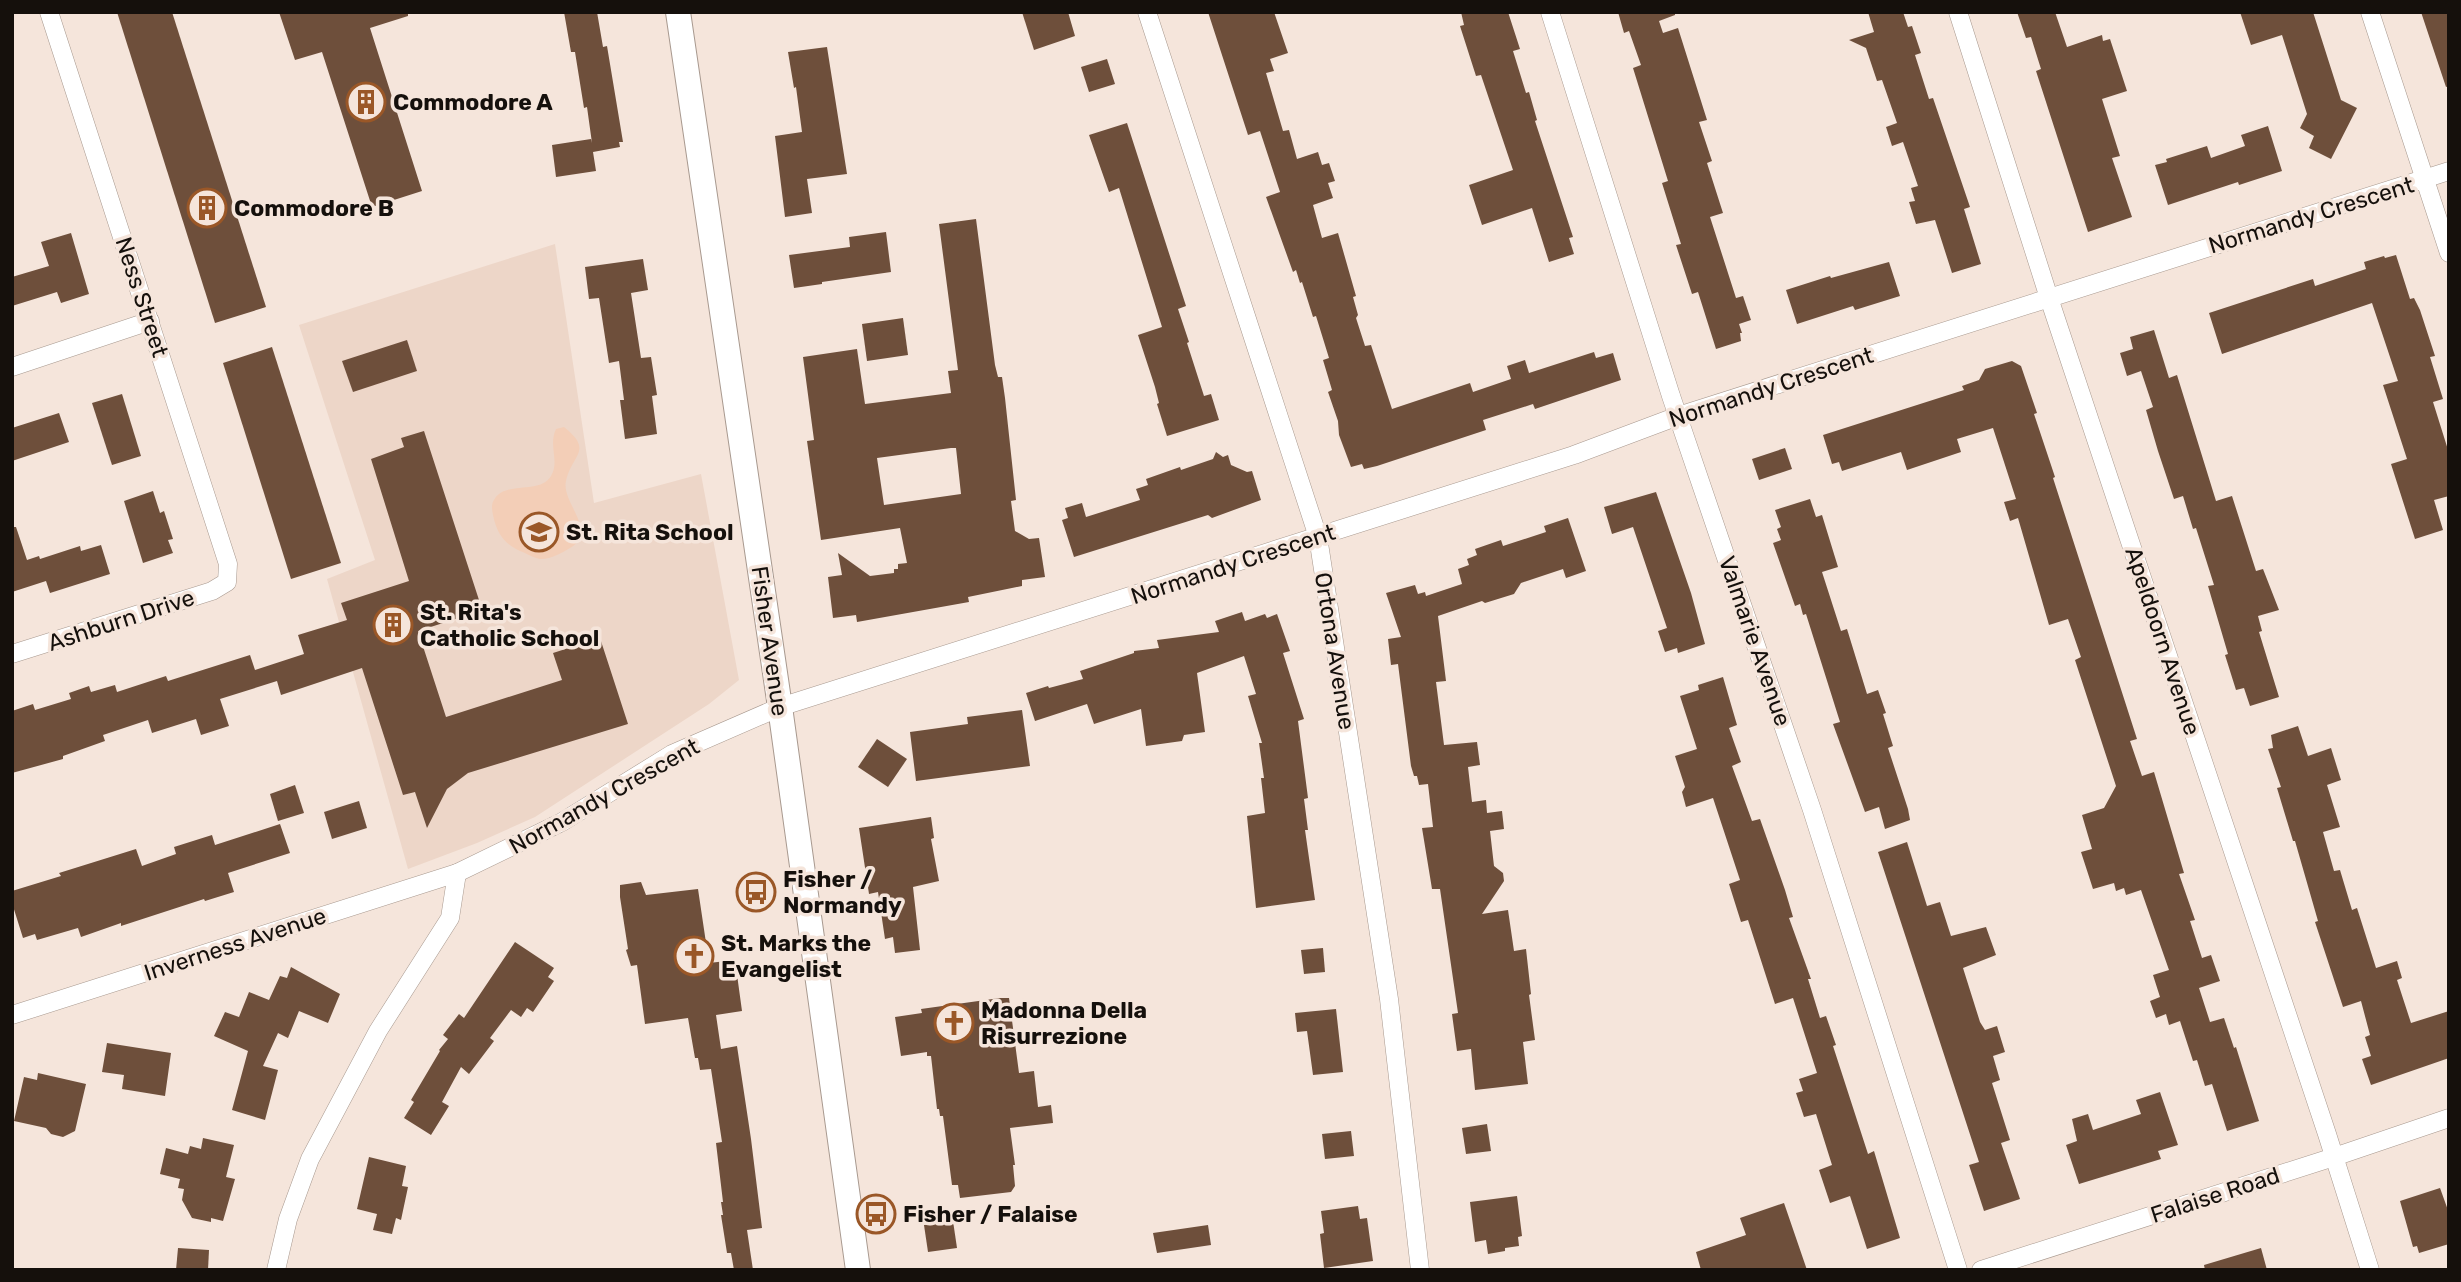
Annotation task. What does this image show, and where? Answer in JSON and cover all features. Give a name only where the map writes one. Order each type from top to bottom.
[{"type":"main road","name":"Fisher Avenue","points":[[678,12],[780,707],[858,1270]]},
{"type":"street","name":"Ness Street","points":[[49,12],[228,564],[228,582]]},
{"type":"street","name":"Ortona Avenue","points":[[1147,12],[1318,537],[1389,999],[1420,1270]]},
{"type":"street","name":"Valmarie Avenue","points":[[1550,12],[1678,416],[1808,797],[1958,1270]]},
{"type":"street","name":"Apeldoorn Avenue","points":[[1958,12],[2049,298],[2370,1270]]},
{"type":"street","points":[[2370,12],[2449,253]]},
{"type":"street","name":"Normandy Crescent","points":[[457,873],[562,822],[672,754],[780,707],[1574,455],[1678,416],[2449,171]]},
{"type":"street","points":[[12,367],[150,321]]},
{"type":"street","name":"Ashburn Drive","points":[[12,654],[212,591],[228,582]]},
{"type":"street","points":[[276,1270],[288,1219],[310,1159],[379,1031],[450,918],[457,873]]},
{"type":"street","name":"Inverness Avenue","points":[[12,1015],[457,873]]},
{"type":"street","name":"Falaise Road","points":[[1980,1270],[2449,1118]]},
{"type":"shaded area","name":"St. Rita School","points":[[555,244],[594,503],[701,474],[739,680],[709,704],[535,817],[408,869],[327,579],[375,560],[299,325]]},
{"type":"shaded area","points":[[564,427],[578,442],[579,448],[566,481],[566,489],[581,533],[578,541],[570,548],[540,559],[518,550],[503,539],[495,522],[492,503],[506,490],[546,482],[554,465],[554,435],[556,429]]},
{"type":"building","name":"Commodore B","points":[[117,12],[172,12],[266,307],[215,323]]},
{"type":"building","name":"Commodore A","points":[[279,12],[408,12],[408,16],[370,28],[422,191],[372,207],[322,52],[295,60]]},
{"type":"building","points":[[564,12],[597,12],[603,47],[607,46],[623,142],[619,142],[620,147],[593,152],[596,171],[556,177],[552,145],[591,139],[592,143],[587,107],[584,108],[575,52],[571,52]]},
{"type":"building","points":[[1022,12],[1068,12],[1075,36],[1034,50]]},
{"type":"building","points":[[1208,12],[1274,12],[1288,53],[1270,59],[1274,71],[1266,73],[1283,131],[1289,130],[1297,159],[1318,152],[1322,165],[1329,163],[1335,181],[1328,183],[1333,198],[1313,205],[1322,238],[1338,233],[1356,296],[1353,297],[1358,315],[1356,318],[1365,346],[1371,345],[1392,409],[1470,383],[1473,392],[1511,379],[1507,366],[1525,360],[1529,373],[1594,352],[1596,358],[1613,353],[1621,380],[1535,409],[1533,404],[1483,420],[1486,430],[1377,466],[1364,469],[1362,464],[1351,467],[1328,392],[1332,390],[1323,360],[1329,358],[1316,316],[1313,317],[1296,270],[1293,272],[1266,197],[1280,192],[1260,131],[1248,135]]},
{"type":"building","points":[[1461,12],[1508,12],[1520,49],[1513,51],[1526,93],[1529,92],[1537,120],[1535,121],[1573,237],[1569,238],[1574,254],[1549,262],[1532,208],[1482,225],[1469,185],[1513,170],[1481,75],[1476,76],[1460,26],[1464,25]]},
{"type":"building","points":[[1618,12],[1675,12],[1675,15],[1659,21],[1663,33],[1678,28],[1707,120],[1699,122],[1712,161],[1707,163],[1723,213],[1710,217],[1736,298],[1743,296],[1751,320],[1739,324],[1741,341],[1716,349],[1698,292],[1692,294],[1676,245],[1681,244],[1662,183],[1668,181],[1633,68],[1641,65],[1629,31],[1624,33]]},
{"type":"building","points":[[1868,12],[1903,12],[1908,27],[1912,26],[1921,53],[1915,55],[1929,99],[1933,98],[1970,207],[1964,209],[1981,264],[1952,273],[1935,220],[1916,224],[1909,202],[1915,201],[1911,188],[1918,186],[1903,142],[1892,146],[1886,127],[1897,123],[1882,80],[1877,81],[1866,48],[1849,40],[1874,32]]},
{"type":"building","points":[[2017,12],[2055,12],[2067,47],[2102,35],[2103,41],[2110,39],[2127,91],[2102,99],[2120,156],[2112,158],[2132,217],[2088,232],[2036,71],[2041,69],[2031,37],[2026,38]]},
{"type":"building","points":[[2240,12],[2313,12],[2341,100],[2357,108],[2331,159],[2309,148],[2314,136],[2300,128],[2307,114],[2282,35],[2251,45]]},
{"type":"building","points":[[2421,12],[2449,12],[2449,86],[2446,87]]},
{"type":"building","points":[[827,47],[847,174],[807,179],[812,213],[785,217],[775,136],[802,132],[788,52]]},
{"type":"building","points":[[1107,59],[1115,84],[1089,92],[1081,67]]},
{"type":"building","points":[[1127,123],[1186,306],[1178,309],[1189,342],[1187,343],[1204,396],[1211,394],[1219,420],[1167,436],[1138,335],[1162,327],[1119,188],[1109,192],[1089,135]]},
{"type":"building","points":[[2268,126],[2282,171],[2168,205],[2155,165],[2207,146],[2211,158],[2245,146],[2241,135]]},
{"type":"building","points":[[976,219],[995,365],[998,377],[1002,377],[1005,398],[1016,500],[1011,501],[1015,531],[1029,539],[1039,538],[1045,577],[1022,580],[1022,586],[968,597],[969,602],[857,622],[856,615],[833,618],[828,577],[842,575],[838,553],[870,576],[894,573],[898,564],[907,563],[900,528],[821,540],[807,441],[814,440],[803,357],[857,349],[865,404],[951,393],[948,371],[958,370],[939,224]],"holes":[[[956,448],[961,494],[884,505],[877,458]]]},
{"type":"building","points":[[886,232],[891,272],[794,288],[789,255],[850,247],[849,237]]},
{"type":"building","points":[[71,233],[89,294],[61,303],[57,292],[12,306],[12,277],[49,266],[41,242]]},
{"type":"building","points":[[2396,255],[2410,299],[2414,298],[2420,310],[2435,356],[2430,357],[2443,399],[2433,402],[2449,453],[2449,496],[2434,500],[2443,530],[2415,539],[2391,464],[2407,459],[2383,385],[2398,381],[2372,303],[2222,354],[2209,313],[2313,279],[2315,286],[2366,269],[2364,262]]},
{"type":"building","points":[[643,259],[648,290],[631,293],[641,358],[651,357],[657,395],[652,396],[657,434],[625,439],[619,361],[609,363],[599,298],[589,299],[585,267]]},
{"type":"building","points":[[1889,262],[1900,296],[1855,310],[1853,306],[1797,324],[1786,290]]},
{"type":"building","points":[[903,318],[908,355],[867,361],[862,324]]},
{"type":"building","points":[[2154,330],[2169,378],[2177,375],[2216,501],[2232,496],[2256,571],[2263,569],[2279,610],[2258,616],[2262,631],[2259,632],[2279,697],[2250,706],[2244,688],[2236,690],[2225,655],[2228,654],[2208,586],[2214,585],[2196,528],[2193,529],[2183,496],[2174,499],[2158,451],[2146,410],[2153,407],[2141,371],[2127,376],[2120,353],[2133,349],[2130,337]]},
{"type":"building","points":[[407,340],[417,371],[353,392],[342,361]]},
{"type":"building","points":[[272,347],[341,563],[291,579],[223,363]]},
{"type":"building","points":[[2012,361],[2021,366],[2037,413],[2034,414],[2055,477],[2053,478],[2137,739],[2130,741],[2142,776],[2154,772],[2184,873],[2179,874],[2195,920],[2190,921],[2202,958],[2211,955],[2220,981],[2199,988],[2210,1022],[2224,1018],[2259,1121],[2227,1131],[2212,1084],[2205,1086],[2197,1060],[2193,1061],[2180,1021],[2169,1025],[2166,1014],[2156,1018],[2150,1001],[2160,997],[2153,975],[2169,970],[2141,890],[2126,895],[2124,888],[2116,891],[2114,883],[2093,889],[2081,852],[2092,849],[2082,815],[2104,808],[2116,786],[2075,660],[2081,657],[2068,619],[2049,625],[2018,518],[2010,521],[2004,502],[2016,499],[1993,428],[1957,439],[1961,452],[1907,470],[1901,452],[1842,471],[1839,462],[1832,464],[1823,435],[1964,390],[1962,386],[1979,380],[1985,369]]},
{"type":"building","points":[[122,394],[141,456],[112,465],[92,403]]},
{"type":"building","points":[[59,413],[69,442],[12,461],[12,428]]},
{"type":"building","name":"St. Rita's Catholic School","points":[[424,431],[479,600],[459,606],[462,617],[418,631],[446,717],[562,680],[553,653],[600,638],[628,724],[468,773],[447,789],[427,828],[415,792],[403,795],[362,668],[281,695],[277,681],[220,699],[229,726],[201,735],[196,719],[152,733],[148,720],[103,735],[105,741],[63,756],[63,759],[12,773],[12,711],[33,704],[35,710],[71,699],[69,693],[89,686],[91,692],[115,685],[117,692],[166,676],[168,681],[250,655],[255,670],[304,654],[298,635],[347,620],[341,603],[409,581],[371,459],[404,447],[401,438]]},
{"type":"building","points":[[1785,448],[1792,469],[1759,480],[1752,459]]},
{"type":"building","points":[[1216,452],[1223,457],[1228,455],[1231,465],[1247,472],[1252,471],[1261,500],[1212,518],[1208,515],[1074,557],[1062,520],[1068,518],[1065,508],[1082,503],[1086,517],[1140,500],[1136,489],[1148,485],[1146,479],[1213,459]]},
{"type":"building","points":[[153,491],[160,513],[164,511],[173,539],[168,540],[173,553],[143,563],[124,501]]},
{"type":"building","points":[[1656,492],[1691,593],[1705,644],[1678,653],[1677,648],[1665,652],[1658,631],[1667,628],[1633,527],[1612,534],[1604,507]]},
{"type":"building","points":[[1810,499],[1816,517],[1822,515],[1838,567],[1822,572],[1841,631],[1847,629],[1867,694],[1878,690],[1893,746],[1888,748],[1908,809],[1910,820],[1885,829],[1879,807],[1865,812],[1833,724],[1840,722],[1806,614],[1803,615],[1800,604],[1795,606],[1773,543],[1781,540],[1777,529],[1781,527],[1775,510]]},
{"type":"building","points":[[1568,518],[1586,571],[1566,578],[1563,569],[1521,583],[1514,594],[1485,603],[1482,601],[1438,616],[1446,681],[1436,682],[1444,745],[1477,742],[1480,765],[1468,767],[1472,802],[1486,800],[1487,813],[1502,811],[1504,829],[1490,831],[1494,866],[1503,873],[1504,881],[1482,914],[1508,910],[1514,951],[1526,949],[1535,1040],[1523,1042],[1528,1084],[1475,1090],[1471,1049],[1457,1051],[1452,1014],[1458,1013],[1440,889],[1432,889],[1422,828],[1433,827],[1428,784],[1419,785],[1411,766],[1398,664],[1391,665],[1388,639],[1401,637],[1386,593],[1415,585],[1418,594],[1425,592],[1426,596],[1462,584],[1458,569],[1469,565],[1467,559],[1477,555],[1475,549],[1501,540],[1503,546],[1546,532],[1544,526]]},
{"type":"building","points":[[12,527],[16,527],[27,560],[39,556],[40,559],[80,546],[81,551],[101,545],[110,574],[50,593],[46,581],[12,592]]},
{"type":"building","points":[[1242,612],[1245,621],[1265,614],[1267,618],[1277,614],[1290,651],[1283,653],[1304,719],[1298,721],[1308,798],[1304,799],[1308,830],[1305,830],[1315,900],[1256,908],[1247,816],[1265,813],[1261,778],[1264,778],[1259,743],[1262,743],[1248,696],[1256,694],[1244,656],[1197,673],[1205,732],[1184,735],[1182,741],[1146,746],[1141,709],[1094,724],[1087,704],[1035,721],[1026,693],[1083,679],[1080,671],[1134,651],[1159,648],[1157,640],[1219,632],[1215,621]]},
{"type":"building","points":[[1723,677],[1737,725],[1729,728],[1741,762],[1732,766],[1752,821],[1760,819],[1785,890],[1793,917],[1789,918],[1811,979],[1808,979],[1820,1018],[1826,1016],[1868,1154],[1874,1151],[1900,1238],[1867,1249],[1850,1196],[1830,1203],[1819,1170],[1832,1165],[1816,1114],[1804,1117],[1796,1093],[1803,1091],[1799,1079],[1817,1073],[1793,998],[1775,1004],[1748,920],[1741,922],[1729,884],[1740,880],[1713,798],[1686,807],[1682,792],[1685,787],[1675,756],[1697,749],[1680,696],[1699,690],[1698,685]]},
{"type":"building","points":[[1022,710],[1030,766],[916,781],[910,732],[968,724],[967,717]]},
{"type":"building","points":[[2298,726],[2308,756],[2331,748],[2341,780],[2327,785],[2340,827],[2323,832],[2334,871],[2340,870],[2352,910],[2357,908],[2376,968],[2397,961],[2402,978],[2397,980],[2411,1023],[2449,1011],[2449,1058],[2371,1085],[2362,1059],[2371,1056],[2365,1037],[2370,1035],[2361,1001],[2343,1007],[2315,922],[2318,921],[2277,788],[2281,787],[2268,749],[2273,748],[2271,735]]},
{"type":"building","points":[[877,739],[907,759],[888,787],[858,767]]},
{"type":"building","points":[[295,785],[304,813],[278,821],[270,794]]},
{"type":"building","points":[[359,801],[367,828],[332,839],[324,812]]},
{"type":"building","points":[[931,817],[934,838],[931,839],[939,881],[913,887],[920,950],[895,953],[893,937],[885,939],[878,892],[869,894],[859,828]]},
{"type":"building","points":[[280,824],[290,853],[228,873],[234,892],[121,926],[121,923],[81,937],[78,928],[37,940],[35,934],[23,938],[12,903],[12,891],[136,849],[142,866],[176,854],[174,847],[212,835],[215,845]]},
{"type":"building","points":[[1907,842],[1927,906],[1940,902],[1951,936],[1986,927],[1996,955],[1963,968],[1980,1022],[1985,1030],[1997,1026],[2005,1052],[1993,1056],[2000,1080],[1992,1083],[2010,1140],[2001,1143],[2020,1199],[1984,1211],[1969,1165],[1979,1162],[1878,852]]},
{"type":"building","points":[[641,882],[646,895],[698,889],[709,963],[735,960],[742,1011],[716,1015],[721,1049],[737,1046],[751,1139],[762,1228],[747,1230],[753,1270],[734,1270],[731,1253],[727,1253],[721,1215],[723,1202],[716,1143],[722,1142],[711,1069],[700,1070],[698,1058],[695,1058],[688,1018],[645,1024],[637,965],[631,966],[626,950],[620,897],[620,885]]},
{"type":"building","points":[[515,942],[554,968],[548,977],[554,981],[533,1012],[527,1008],[521,1017],[511,1010],[490,1038],[494,1041],[469,1074],[461,1067],[442,1102],[449,1106],[431,1135],[404,1118],[414,1102],[411,1100],[448,1039],[443,1035],[459,1014],[464,1018]]},
{"type":"building","points":[[1323,948],[1325,972],[1304,974],[1301,950]]},
{"type":"building","points":[[291,967],[340,994],[328,1023],[299,1011],[288,1038],[278,1033],[263,1066],[278,1070],[265,1120],[232,1110],[248,1051],[214,1036],[225,1012],[239,1017],[249,992],[269,1000],[280,976],[287,978]]},
{"type":"building","points":[[1009,998],[1019,1073],[1034,1071],[1038,1107],[1051,1105],[1053,1123],[1010,1128],[1015,1165],[1015,1186],[1011,1192],[960,1198],[958,1185],[952,1185],[943,1116],[940,1116],[937,1109],[931,1056],[927,1056],[927,1052],[901,1056],[895,1017],[922,1013],[921,1009]]},
{"type":"building","points":[[1336,1009],[1343,1072],[1313,1075],[1307,1031],[1297,1032],[1295,1013]]},
{"type":"building","points":[[107,1043],[171,1053],[165,1096],[122,1089],[124,1075],[102,1072]]},
{"type":"building","points":[[38,1073],[86,1084],[75,1131],[63,1137],[51,1134],[46,1128],[14,1121],[24,1077],[37,1080]]},
{"type":"building","points":[[2160,1092],[2178,1145],[2158,1151],[2161,1159],[2079,1184],[2066,1145],[2077,1141],[2072,1119],[2088,1114],[2093,1130],[2141,1114],[2136,1100]]},
{"type":"building","points":[[1487,1124],[1491,1151],[1466,1154],[1462,1128]]},
{"type":"building","points":[[1351,1131],[1354,1156],[1325,1159],[1322,1134]]},
{"type":"building","points":[[203,1138],[234,1145],[226,1177],[235,1179],[223,1221],[211,1218],[211,1222],[192,1218],[182,1200],[184,1189],[178,1188],[180,1179],[160,1174],[166,1148],[188,1154],[190,1146],[201,1149]]},
{"type":"building","points":[[369,1157],[406,1166],[402,1186],[408,1187],[401,1220],[396,1218],[392,1234],[373,1230],[377,1214],[357,1209]]},
{"type":"building","points":[[2440,1188],[2449,1213],[2449,1244],[2419,1253],[2417,1246],[2413,1247],[2400,1201]]},
{"type":"building","points":[[1517,1196],[1522,1236],[1518,1237],[1519,1246],[1488,1254],[1486,1240],[1475,1242],[1470,1202]]},
{"type":"building","points":[[1784,1203],[1807,1270],[1701,1270],[1696,1252],[1746,1235],[1740,1218]]},
{"type":"building","points":[[1358,1206],[1360,1219],[1367,1218],[1373,1261],[1324,1268],[1320,1234],[1324,1233],[1321,1211]]},
{"type":"building","points":[[953,1221],[957,1248],[928,1252],[924,1225]]},
{"type":"building","points":[[1208,1225],[1211,1245],[1157,1253],[1153,1233]]},
{"type":"building","points":[[178,1248],[209,1250],[208,1270],[176,1270]]},
{"type":"building","points":[[2261,1248],[2267,1270],[2205,1270],[2204,1265]]},
{"type":"place","name":"Commodore A","points":[[366,102]]},
{"type":"place","name":"Commodore B","points":[[207,208]]},
{"type":"place","name":"St. Rita School","points":[[539,532]]},
{"type":"place","name":"St. Rita's Catholic School","points":[[393,625]]},
{"type":"place","name":"Fisher / Normandy","points":[[756,892]]},
{"type":"place","name":"St. Marks the Evangelist","points":[[694,956]]},
{"type":"place","name":"Madonna Della Risurrezione","points":[[954,1023]]},
{"type":"place","name":"Fisher / Falaise","points":[[876,1214]]}]
